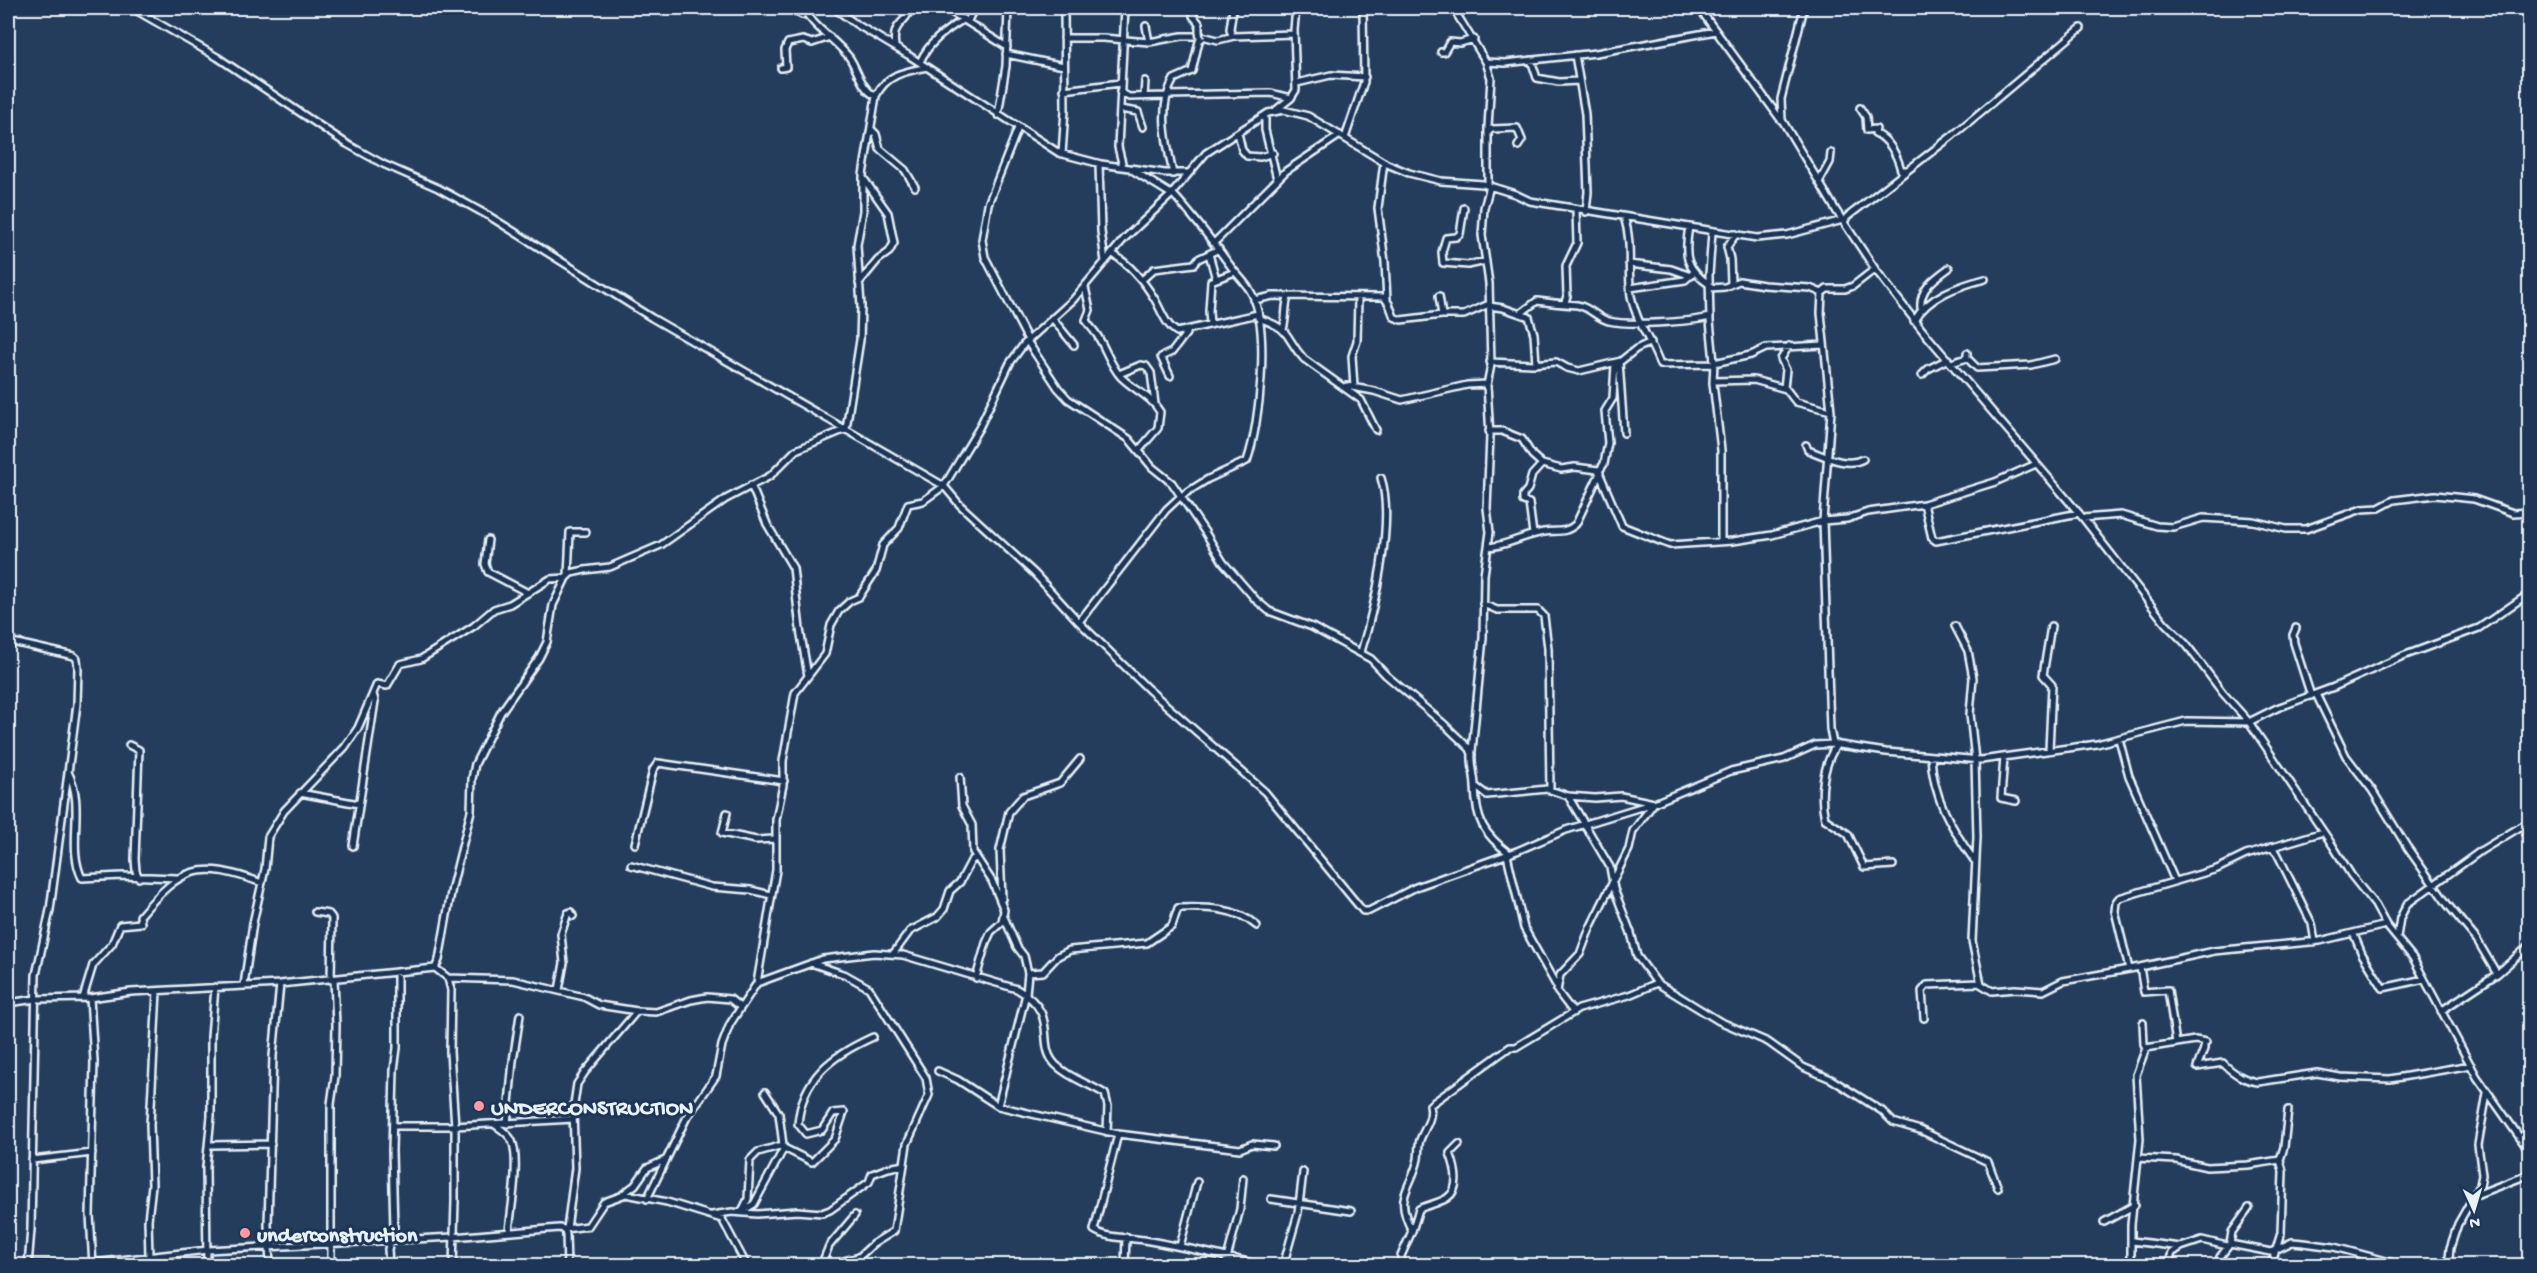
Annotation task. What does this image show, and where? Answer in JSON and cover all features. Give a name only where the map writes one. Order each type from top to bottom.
[{"type":"street","points":[[132,8],[217,57],[347,144],[383,164],[438,188],[489,216],[652,318],[944,486],[960,505],[1034,573],[1079,622],[1148,689],[1265,792],[1363,911],[1369,911],[1416,887],[1585,824],[1654,802],[1731,771],[1784,759],[1815,745],[1835,744],[1931,757],[1975,760],[2119,739],[2186,720],[2249,723],[2273,710],[2314,695],[2403,656],[2479,628],[2529,593]]},
{"type":"street","points":[[779,8],[791,9],[802,15]]},
{"type":"street","points":[[803,8],[811,20],[854,64],[867,90],[876,96]]},
{"type":"street","points":[[834,8],[856,24],[928,67],[1018,128],[1062,154],[1099,164],[1173,174],[1188,173]]},
{"type":"street","points":[[895,46],[894,38],[898,24],[907,17],[910,8]]},
{"type":"street","points":[[945,8],[1006,46]]},
{"type":"street","points":[[920,62],[926,48],[942,33],[966,20],[974,8]]},
{"type":"street","points":[[998,115],[1006,54],[1008,8]]},
{"type":"street","points":[[1062,154],[1064,8]]},
{"type":"street","points":[[1110,165],[1118,153],[1125,8]]},
{"type":"street","points":[[1173,174],[1166,148],[1166,96],[1174,79],[1192,71],[1201,36],[1198,23],[1193,16],[1195,8]]},
{"type":"street","points":[[1230,35],[1233,8]]},
{"type":"street","points":[[1275,111],[1291,98],[1296,90],[1294,34],[1296,8]]},
{"type":"street","points":[[1214,243],[1278,179],[1303,159],[1342,137],[1365,77],[1363,8]]},
{"type":"street","points":[[1468,8],[1455,10],[1486,62],[1492,86],[1488,132],[1489,186],[1484,208],[1482,235],[1489,273],[1490,362],[1487,384],[1488,547],[1483,604],[1483,638],[1472,751],[1476,808],[1482,826],[1493,841],[1509,854],[1524,928],[1556,984],[1560,997],[1573,1012]]},
{"type":"street","points":[[1699,8],[1782,121],[1875,269],[1914,321],[2081,516],[2249,723],[2351,876],[2375,905],[2386,926],[2413,958],[2487,1093],[2529,1152]]},
{"type":"street","points":[[1782,121],[1781,99],[1804,8]]},
{"type":"street","points":[[1146,26],[1149,42]]},
{"type":"street","points":[[647,1198],[686,1119],[716,1077],[725,1038],[740,1007],[757,983],[776,870],[776,820],[784,781],[783,761],[794,696],[825,654],[832,622],[840,610],[859,597],[876,571],[883,545],[899,528],[908,504],[923,501],[944,486],[979,428],[1010,363],[1028,341],[1084,287],[1132,230],[1172,194],[1206,153],[1265,115],[1284,110],[1308,116],[1384,162],[1409,173],[1441,181],[1489,186],[1530,201],[1586,212],[1712,232],[1771,237],[1844,221],[2081,28]]},
{"type":"street","points":[[1486,62],[1495,64],[1575,55],[1716,31]]},
{"type":"street","points":[[1064,38],[1149,42],[1175,36],[1201,36],[1218,40],[1230,35],[1294,34]]},
{"type":"street","points":[[781,68],[786,67],[785,50],[788,43],[802,40],[812,43],[830,37]]},
{"type":"street","points":[[1441,52],[1450,42],[1460,43],[1474,39]]},
{"type":"street","points":[[1006,54],[1064,66]]},
{"type":"street","points":[[1575,55],[1586,139],[1586,212]]},
{"type":"street","points":[[1531,60],[1537,78],[1559,82],[1578,81]]},
{"type":"street","points":[[846,429],[859,350],[861,323],[857,245],[863,211],[863,178],[876,96],[881,84],[887,80],[905,71],[928,67]]},
{"type":"street","points":[[1297,83],[1331,75],[1365,77]]},
{"type":"street","points":[[1144,97],[1145,81]]},
{"type":"street","points":[[1064,90],[1120,83]]},
{"type":"street","points":[[1120,92],[1129,97],[1271,93],[1291,98]]},
{"type":"street","points":[[1860,108],[1866,117],[1867,130],[1876,129],[1875,133],[1886,138],[1898,156],[1901,170],[1909,170]]},
{"type":"street","points":[[1120,110],[1138,112],[1143,128]]},
{"type":"street","points":[[1265,115],[1265,130],[1273,153],[1278,179]]},
{"type":"street","points":[[1018,128],[988,204],[982,240],[985,257],[1028,341],[1058,388],[1068,399],[1129,439],[1140,449],[1152,467],[1172,483],[1228,570],[1263,607],[1269,612],[1316,629],[1361,652],[1472,751]]},
{"type":"street","points":[[1488,132],[1492,129],[1517,128],[1522,140],[1518,146]]},
{"type":"street","points":[[871,129],[876,134],[880,149],[905,170],[915,187]]},
{"type":"street","points":[[1238,133],[1242,150],[1247,156],[1260,157],[1273,153]]},
{"type":"street","points":[[1079,622],[1157,520],[1181,496],[1209,479],[1247,461],[1260,396],[1261,350],[1254,300],[1219,249],[1172,194],[1126,167],[1118,153]]},
{"type":"street","points":[[1819,182],[1830,162],[1831,153]]},
{"type":"street","points":[[1384,162],[1378,208],[1387,300],[1394,317],[1398,320],[1464,315],[1489,305],[1521,313],[1529,317],[1533,327],[1536,364]]},
{"type":"street","points":[[1099,164],[1101,231],[1105,262]]},
{"type":"street","points":[[859,283],[878,260],[889,252],[894,243],[888,213],[863,178]]},
{"type":"street","points":[[1464,208],[1460,234],[1446,238],[1444,242],[1443,263],[1468,266],[1486,261]]},
{"type":"street","points":[[1521,313],[1537,301],[1559,305],[1565,302],[1567,296],[1566,267],[1577,243],[1576,210]]},
{"type":"street","points":[[1624,217],[1629,238],[1630,288],[1636,318],[1651,342],[1662,367],[1714,363],[1751,355],[1766,348],[1824,345]]},
{"type":"street","points":[[1689,227],[1687,249],[1692,274]]},
{"type":"street","points":[[1712,232],[1710,317],[1714,363],[1713,381],[1721,450],[1721,541]]},
{"type":"street","points":[[1731,283],[1727,247],[1736,234]]},
{"type":"street","points":[[1142,280],[1154,269],[1194,264],[1219,249]]},
{"type":"street","points":[[1113,254],[1126,262],[1142,280],[1172,328],[1178,332],[1258,316],[1283,329],[1290,335],[1297,351],[1304,359],[1361,399],[1376,430]]},
{"type":"street","points":[[1209,254],[1216,279]]},
{"type":"street","points":[[1629,264],[1692,274],[1710,287],[1725,287],[1739,281],[1764,285],[1791,285],[1810,288],[1822,293]]},
{"type":"street","points":[[1914,321],[1930,282],[1949,267]]},
{"type":"street","points":[[1875,269],[1853,286],[1845,289],[1827,289],[1822,293],[1821,313],[1831,411],[1823,521],[1825,628],[1830,729],[1835,744],[1827,760],[1821,805],[1825,819],[1848,834],[1864,867],[1893,865]]},
{"type":"street","points":[[1210,325],[1210,282],[1235,272]]},
{"type":"street","points":[[1630,288],[1685,280],[1692,274]]},
{"type":"street","points":[[1921,308],[1955,288],[1985,279]]},
{"type":"street","points":[[1084,287],[1090,310],[1086,320],[1119,374],[1160,412],[1158,428],[1140,449]]},
{"type":"street","points":[[1254,300],[1273,296],[1289,296],[1378,297],[1387,300]]},
{"type":"street","points":[[1283,329],[1287,317],[1286,300],[1289,296]]},
{"type":"street","points":[[1439,296],[1442,315]]},
{"type":"street","points":[[1354,387],[1352,357],[1357,341],[1358,298]]},
{"type":"street","points":[[1565,302],[1570,306],[1577,305],[1595,311],[1606,321],[1640,324],[1710,317]]},
{"type":"street","points":[[1052,318],[1074,345]]},
{"type":"street","points":[[1170,376],[1161,357],[1172,352],[1188,331]]},
{"type":"street","points":[[1490,362],[1536,364],[1556,362],[1575,371],[1617,363],[1636,349],[1651,342]]},
{"type":"street","points":[[1784,388],[1786,370],[1781,359],[1789,346]]},
{"type":"street","points":[[1923,375],[1928,369],[1967,356],[1977,369],[2031,365],[2055,359]]},
{"type":"street","points":[[1617,363],[1624,433]]},
{"type":"street","points":[[1488,547],[1533,534],[1564,532],[1576,524],[1604,464],[1608,443],[1605,411],[1612,398],[1617,363]]},
{"type":"street","points":[[1119,374],[1145,364],[1151,373],[1155,405]]},
{"type":"street","points":[[1713,381],[1754,380],[1784,388],[1796,402],[1831,411]]},
{"type":"street","points":[[1343,386],[1402,400],[1467,385],[1487,384]]},
{"type":"street","points":[[244,985],[268,837],[284,811],[345,747],[358,728],[377,684],[387,686],[401,663],[421,659],[474,626],[494,609],[510,604],[550,579],[567,577],[585,570],[610,567],[661,545],[726,499],[770,476],[787,458],[804,445],[846,429]]},
{"type":"street","points":[[1489,431],[1502,431],[1522,439],[1532,455],[1542,464],[1561,469],[1575,467],[1600,472]]},
{"type":"street","points":[[1806,445],[1808,450],[1844,463],[1854,463],[1863,459]]},
{"type":"street","points":[[1533,534],[1528,503],[1523,501],[1523,495],[1528,489],[1532,475],[1542,464]]},
{"type":"street","points":[[1600,472],[1620,523],[1624,527],[1670,545],[1772,535],[1823,521],[1924,504],[1995,482],[2036,464]]},
{"type":"street","points":[[1361,652],[1367,633],[1386,529],[1386,495],[1381,478]]},
{"type":"street","points":[[751,485],[767,524],[793,568],[808,676]]},
{"type":"street","points":[[1924,504],[1932,538],[1936,541],[2081,516],[2121,515],[2157,526],[2173,527],[2203,518],[2253,521],[2286,529],[2306,529],[2362,509],[2379,508],[2394,500],[2435,495],[2474,499],[2513,513],[2529,512]]},
{"type":"street","points":[[435,968],[439,960],[452,887],[471,811],[475,764],[501,712],[548,642],[553,605],[567,577],[570,532],[586,532]]},
{"type":"street","points":[[488,540],[485,564],[488,572],[528,593]]},
{"type":"street","points":[[1483,604],[1497,610],[1538,610],[1544,616],[1548,648],[1550,789]]},
{"type":"street","points":[[1955,626],[1966,645],[1974,685],[1970,714],[1975,760],[1977,837],[1974,860],[1972,941],[1981,984]]},
{"type":"street","points":[[2049,750],[2052,685],[2043,675],[2051,626]]},
{"type":"street","points":[[2296,628],[2293,640],[2314,695],[2346,756],[2372,790],[2407,847],[2448,905],[2477,939],[2497,974]]},
{"type":"street","points":[[8,641],[74,656],[77,659],[77,704],[50,910],[36,975],[28,1265]]},
{"type":"street","points":[[353,846],[375,701],[373,694]]},
{"type":"street","points":[[2119,739],[2129,776],[2175,881]]},
{"type":"street","points":[[129,745],[139,750],[135,859],[139,878]]},
{"type":"street","points":[[1931,757],[1933,778],[1942,808],[1974,860]]},
{"type":"street","points":[[2004,757],[2001,798],[2016,801]]},
{"type":"street","points":[[998,1106],[1026,994],[1028,973],[1024,956],[1017,947],[1004,917],[1000,850],[1010,812],[1023,796],[1060,783],[1080,759]]},
{"type":"street","points":[[635,844],[653,770],[658,763],[784,781]]},
{"type":"street","points":[[68,772],[76,795],[76,864],[82,878],[122,876],[177,878]]},
{"type":"street","points":[[960,777],[962,806],[972,825],[972,851],[1003,903]]},
{"type":"street","points":[[1475,786],[1491,795],[1532,789],[1550,789],[1568,796],[1594,798],[1621,796],[1654,802]]},
{"type":"street","points":[[300,793],[359,804]]},
{"type":"street","points":[[1568,796],[1610,867],[1637,956],[1657,983],[1719,1021],[1768,1042],[1803,1067],[1831,1078],[1882,1111],[1893,1122],[1920,1131],[1985,1160],[1998,1188]]},
{"type":"street","points":[[1556,984],[1564,968],[1580,954],[1590,928],[1629,849],[1633,831],[1654,802]]},
{"type":"street","points":[[727,813],[722,833],[756,840],[776,838]]},
{"type":"street","points":[[2397,937],[2400,918],[2407,904],[2482,850],[2529,824]]},
{"type":"street","points":[[2128,969],[2115,910],[2119,898],[2217,869],[2246,855],[2323,832]]},
{"type":"street","points":[[2271,847],[2277,853],[2310,919],[2315,942]]},
{"type":"street","points":[[893,954],[910,931],[938,917],[944,909],[950,891],[960,882],[971,861],[976,857]]},
{"type":"street","points":[[631,866],[712,887],[751,890],[771,895]]},
{"type":"street","points":[[93,1264],[90,1215],[94,1061],[86,998],[93,965],[112,944],[120,926],[141,923],[140,916],[162,890],[177,878],[191,873],[218,870],[262,882]]},
{"type":"street","points":[[1028,973],[1043,972],[1058,956],[1070,950],[1147,943],[1172,926],[1178,908],[1230,910],[1247,916],[1257,926]]},
{"type":"street","points":[[315,912],[329,914],[332,918],[336,1062],[331,1104],[331,1266]]},
{"type":"street","points":[[559,990],[564,963],[561,934],[568,913],[571,912],[573,916]]},
{"type":"street","points":[[976,978],[991,932],[1004,917]]},
{"type":"street","points":[[1924,1018],[1922,991],[1924,986],[1981,984],[1992,992],[2015,989],[2038,992],[2048,990],[2063,981],[2140,968],[2214,951],[2315,942],[2354,935],[2364,929],[2386,926]]},
{"type":"street","points":[[2354,935],[2362,954],[2383,988],[2424,979]]},
{"type":"street","points":[[2441,1011],[2497,974],[2529,945]]},
{"type":"street","points":[[757,983],[810,962],[846,955],[893,954],[925,961],[1017,989],[1026,994],[1042,1012],[1049,1053],[1056,1065],[1105,1094],[1108,1106],[1107,1132]]},
{"type":"street","points":[[810,962],[846,975],[869,988],[926,1078],[929,1097],[907,1144],[894,1231],[873,1244],[859,1257],[843,1261],[835,1266]]},
{"type":"street","points":[[8,1003],[36,999],[86,998],[333,980],[435,968],[448,978],[513,980],[584,997],[598,1005],[637,1011],[656,1012],[691,999],[707,997],[730,999],[740,1007]]},
{"type":"street","points":[[2140,968],[2144,992],[2168,990],[2176,1043]]},
{"type":"street","points":[[389,1266],[388,1249],[394,1229],[393,1126],[397,973]]},
{"type":"street","points":[[448,978],[451,990],[450,1052],[454,1126],[453,1266]]},
{"type":"street","points":[[1412,1231],[1403,1215],[1405,1191],[1417,1162],[1420,1140],[1431,1117],[1430,1105],[1510,1047],[1515,1048],[1573,1012],[1629,995],[1657,983]]},
{"type":"street","points":[[270,1266],[273,1056],[280,984]]},
{"type":"street","points":[[207,1266],[206,1182],[212,1009],[215,987]]},
{"type":"street","points":[[149,1256],[148,1220],[152,1185],[150,1125],[158,991]]},
{"type":"street","points":[[567,1266],[566,1229],[575,1168],[573,1119],[578,1084],[585,1072],[637,1011]]},
{"type":"street","points":[[507,1124],[520,1015]]},
{"type":"street","points":[[2131,1266],[2140,1129],[2136,1075],[2146,1048],[2143,1023]]},
{"type":"street","points":[[741,1212],[754,1204],[784,1148],[812,1162],[836,1138],[844,1112],[833,1113],[822,1130],[806,1134],[798,1124],[800,1106],[819,1070],[849,1048],[873,1037]]},
{"type":"street","points":[[2146,1048],[2197,1040],[2206,1042],[2197,1067],[2223,1063],[2250,1081],[2317,1073],[2340,1077],[2390,1079],[2471,1065]]},
{"type":"street","points":[[938,1071],[958,1080],[998,1106],[1107,1132],[1240,1149],[1252,1144],[1274,1146]]},
{"type":"street","points":[[741,1212],[748,1199],[750,1160],[758,1152],[783,1145],[779,1114],[765,1092]]},
{"type":"street","points":[[2426,1266],[2448,1263],[2458,1224],[2480,1185],[2482,1175],[2478,1145],[2487,1093]]},
{"type":"street","points":[[2271,1266],[2280,1233],[2283,1171],[2280,1160],[2284,1147],[2288,1110]]},
{"type":"street","points":[[393,1126],[507,1124],[573,1119]]},
{"type":"street","points":[[493,1124],[508,1136],[512,1144],[514,1194],[509,1231]]},
{"type":"street","points":[[1118,1134],[1094,1230],[1102,1236],[1126,1237],[1180,1246],[1264,1266]]},
{"type":"street","points":[[209,1145],[272,1144]]},
{"type":"street","points":[[1401,1266],[1401,1256],[1419,1209],[1450,1195],[1456,1181],[1455,1164],[1450,1153],[1459,1144]]},
{"type":"street","points":[[32,1160],[92,1153]]},
{"type":"street","points":[[2138,1158],[2176,1160],[2206,1167],[2248,1165],[2280,1160]]},
{"type":"street","points":[[8,1265],[93,1264],[208,1250],[453,1237],[588,1226],[604,1202],[623,1194],[635,1185],[647,1168],[666,1160]]},
{"type":"street","points":[[710,1215],[722,1212],[826,1212],[869,1182],[872,1174],[904,1165]]},
{"type":"street","points":[[1283,1266],[1298,1213],[1303,1172]]},
{"type":"street","points":[[2472,1197],[2529,1174]]},
{"type":"street","points":[[1225,1266],[1240,1209],[1243,1178]]},
{"type":"street","points":[[1180,1246],[1197,1182]]},
{"type":"street","points":[[623,1194],[710,1215],[723,1221],[747,1266]]},
{"type":"street","points":[[1271,1199],[1351,1211]]},
{"type":"street","points":[[2104,1222],[2134,1205]]},
{"type":"street","points":[[2220,1257],[2228,1245],[2232,1232],[2249,1208]]},
{"type":"street","points":[[821,1266],[829,1246],[855,1215]]},
{"type":"street","points":[[1125,1266],[1126,1237]]},
{"type":"street","points":[[2168,1266],[2172,1253],[2181,1247],[2202,1240],[2276,1251],[2292,1242],[2304,1243],[2334,1247],[2405,1266]]},
{"type":"street","points":[[2132,1241],[2181,1247]]},
{"type":"place","name":"UNDERCONSTRUCTION","points":[[479,1106]]},
{"type":"place","name":"underconstruction","points":[[245,1233]]}]
